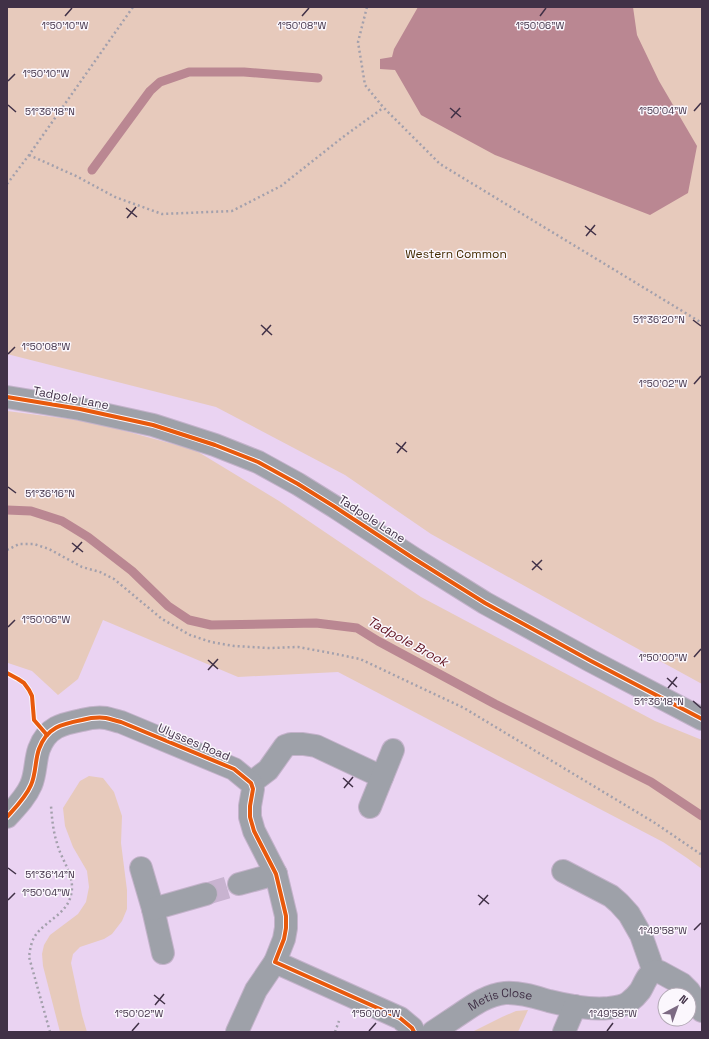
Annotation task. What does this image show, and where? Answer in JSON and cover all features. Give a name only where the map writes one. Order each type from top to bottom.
[{"type":"street","name":"Tadpole Lane","points":[[7,396],[80,409],[153,425],[215,445],[258,462],[336,507],[485,603],[702,719]]},
{"type":"street","name":"Ulysses Road","points":[[7,817],[17,806],[31,784],[39,749],[47,735],[62,724],[92,718],[105,718],[121,722],[234,769],[250,783]]},
{"type":"street","points":[[237,1032],[256,990],[275,962],[286,928],[286,916],[276,874],[254,832],[250,817],[253,789],[250,783],[268,770],[284,746],[291,744],[316,746],[382,777]]},
{"type":"street","points":[[370,807],[393,750]]},
{"type":"street","points":[[141,868],[163,953]]},
{"type":"street","points":[[563,871],[612,896],[619,903],[641,934],[654,972],[660,972],[682,984],[689,991],[702,1011]]},
{"type":"street","points":[[239,884],[276,874]]},
{"type":"street","points":[[152,909],[206,894]]},
{"type":"street","points":[[275,962],[400,1018],[412,1028],[414,1032]]},
{"type":"street","name":"Metis Close","points":[[433,1032],[473,1006],[493,996],[504,993],[529,995],[591,1009],[612,1008],[625,1004],[632,999],[650,975],[654,972]]},
{"type":"street","points":[[564,1032],[575,1006]]},
{"type":"path","points":[[7,184],[133,7]]},
{"type":"path","points":[[368,7],[358,42],[365,85],[383,107],[440,164],[702,323]]},
{"type":"path","points":[[29,155],[76,176],[115,197],[162,214],[232,211],[281,186],[383,107]]},
{"type":"path","points":[[7,550],[19,544],[34,544],[82,567],[100,572],[114,579],[162,619],[190,635],[211,642],[234,646],[270,648],[298,647],[360,659],[464,708],[654,823],[702,855]]},
{"type":"path","points":[[31,784],[49,795],[51,799],[53,827],[57,844],[71,877],[72,885],[69,902],[63,910],[40,929],[34,937],[29,957],[50,1032]]},
{"type":"green space","name":"Western Common","points":[[7,7],[702,7],[702,684],[431,534],[345,475],[216,407],[7,354]]},
{"type":"green space","points":[[7,411],[92,422],[195,450],[279,501],[421,597],[655,721],[702,740],[702,869],[663,842],[338,672],[238,677],[103,620],[78,679],[58,695],[32,671],[7,663]]},
{"type":"green space","points":[[89,776],[103,778],[114,792],[122,816],[121,843],[127,890],[127,909],[122,921],[112,934],[104,939],[80,947],[73,954],[71,963],[87,1032],[60,1032],[43,966],[42,954],[44,945],[50,935],[78,914],[86,902],[89,887],[87,871],[73,847],[65,826],[63,808],[80,781]]},
{"type":"green space","points":[[528,1010],[518,1032],[472,1032],[516,1011]]},
{"type":"shaded area","points":[[418,7],[633,7],[637,35],[659,81],[697,146],[688,193],[650,215],[495,155],[421,115],[395,70],[380,69],[380,59],[392,57],[394,49]]},
{"type":"waterway","points":[[92,170],[150,91],[160,82],[189,72],[244,72],[318,78]]},
{"type":"waterway","name":"Tadpole Brook","points":[[7,510],[31,511],[62,521],[88,537],[132,571],[168,606],[189,620],[211,625],[316,623],[357,628],[378,641],[495,704],[651,782],[702,816]]},
{"type":"tunnel","points":[[206,894],[239,884]]},
{"type":"cycle path","points":[[7,397],[80,409],[153,425],[215,445],[258,462],[298,484],[485,603],[702,719]]},
{"type":"cycle path","points":[[7,673],[24,683],[29,690],[32,696],[34,720],[47,735]]},
{"type":"cycle path","points":[[7,817],[26,794],[33,781],[39,749],[46,736],[51,731],[62,725],[85,719],[108,718],[121,722],[234,769],[251,783],[253,789],[250,817],[254,831],[276,874],[286,916],[284,939],[275,962],[400,1018],[412,1028],[414,1032]]}]
